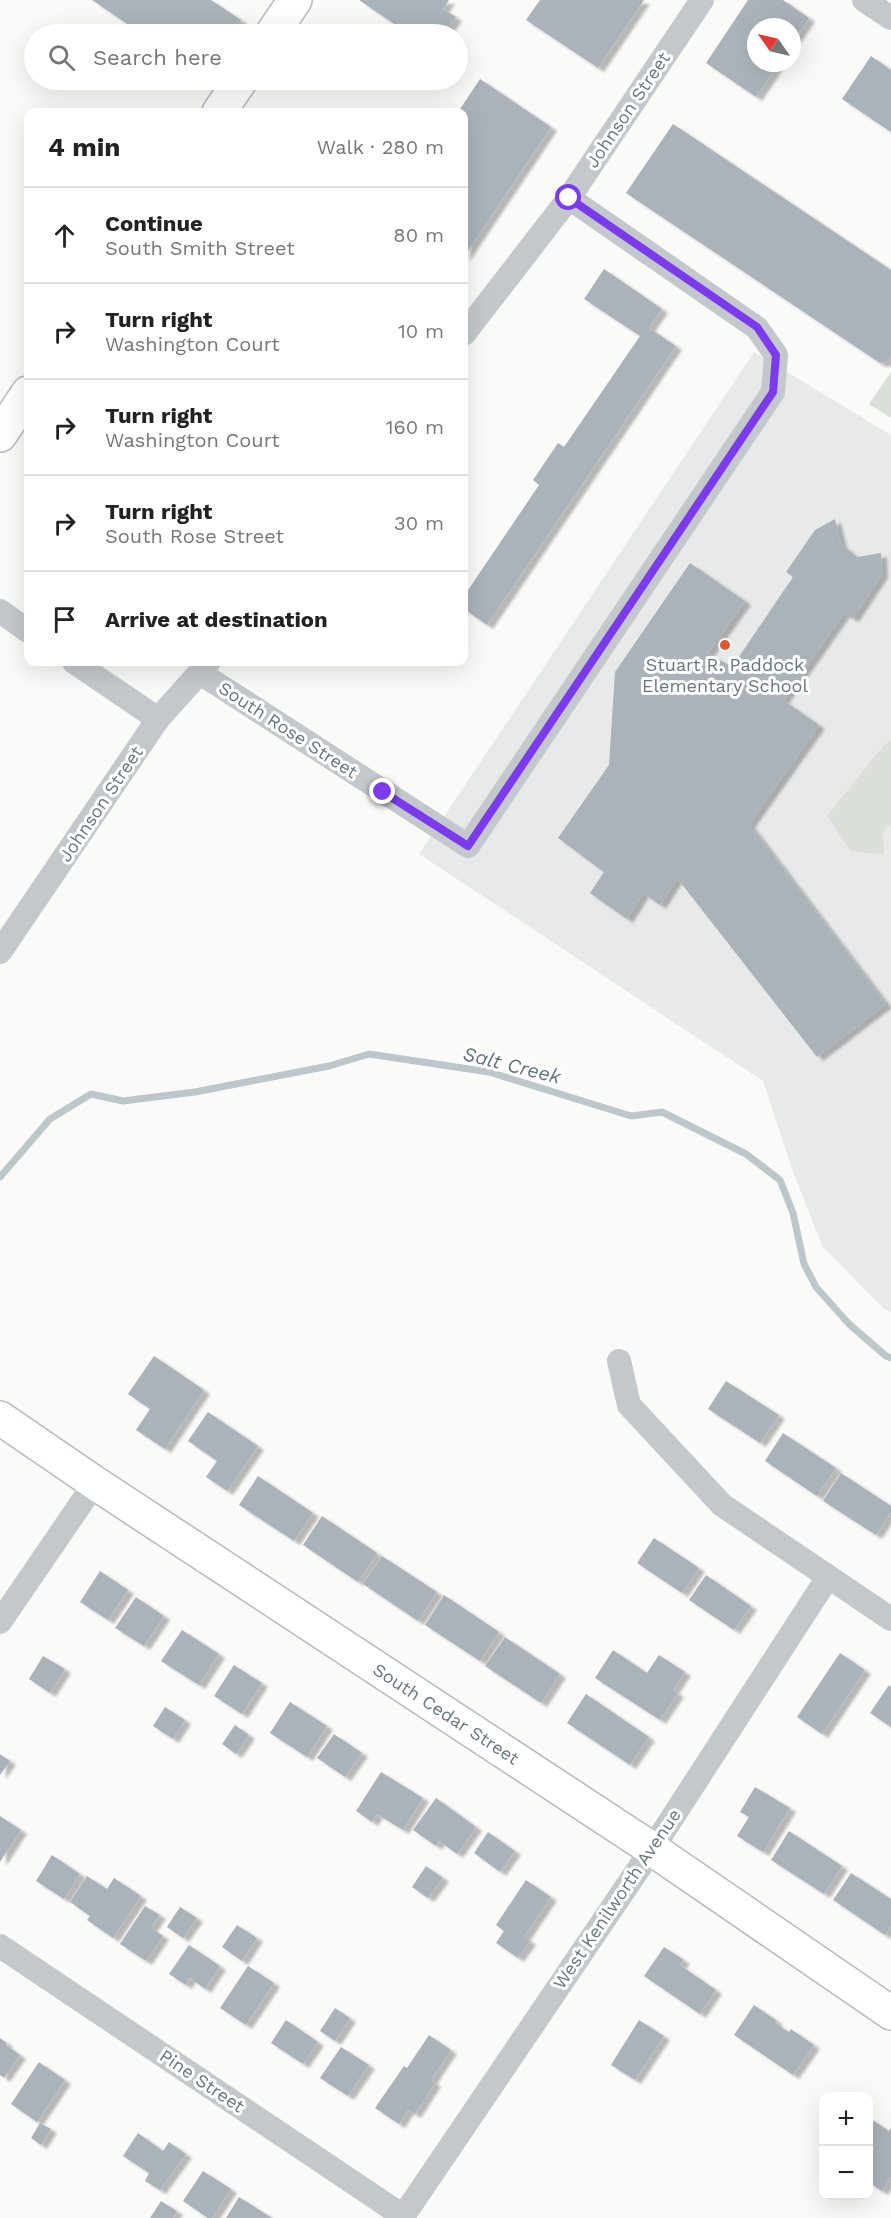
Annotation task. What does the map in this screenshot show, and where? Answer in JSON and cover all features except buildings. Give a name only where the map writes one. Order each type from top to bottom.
[{"type":"street","name":"Johnson Street","points":[[468,329],[569,198],[702,0]]},
{"type":"street","points":[[864,0],[891,18]]},
{"type":"street","points":[[222,108],[234,90]]},
{"type":"street","name":"South Rose Street","points":[[204,667],[468,846],[773,392],[776,355],[757,327],[569,198]]},
{"type":"street","points":[[0,435],[24,399]]},
{"type":"street","points":[[0,611],[24,628]]},
{"type":"street","points":[[80,666],[158,719]]},
{"type":"street","name":"Johnson Street","points":[[0,952],[158,719],[204,667]]},
{"type":"street","points":[[619,1361],[629,1405],[722,1505],[891,1619]]},
{"type":"street","name":"South Cedar Street","points":[[0,1418],[95,1483],[652,1849],[891,2013]]},
{"type":"street","points":[[0,1622],[95,1483]]},
{"type":"street","name":"West Kenilworth Avenue","points":[[403,2217],[652,1849],[828,1577]]},
{"type":"street","name":"Pine Street","points":[[0,1946],[403,2217]]},
{"type":"shaded area","name":"Stuart R. Paddock Elementary School","points":[[754,352],[891,435],[891,1312],[884,1309],[822,1246],[791,1166],[763,1081],[419,854]]},
{"type":"shaded area","points":[[891,372],[891,418],[869,404]]},
{"type":"shaded area","points":[[891,740],[891,824],[883,832],[884,855],[851,851],[827,816],[883,746]]},
{"type":"waterway","name":"Salt Creek","points":[[0,1177],[50,1119],[91,1094],[123,1101],[195,1092],[329,1066],[369,1054],[489,1072],[631,1116],[662,1112],[746,1154],[780,1180],[793,1213],[804,1264],[816,1287],[849,1324],[891,1358]]},
{"type":"place","name":"Stuart R. Paddock Elementary School","points":[[725,645]]},
{"type":"route","points":[[383,792],[468,846],[773,392],[776,355],[757,327],[569,198]]}]
